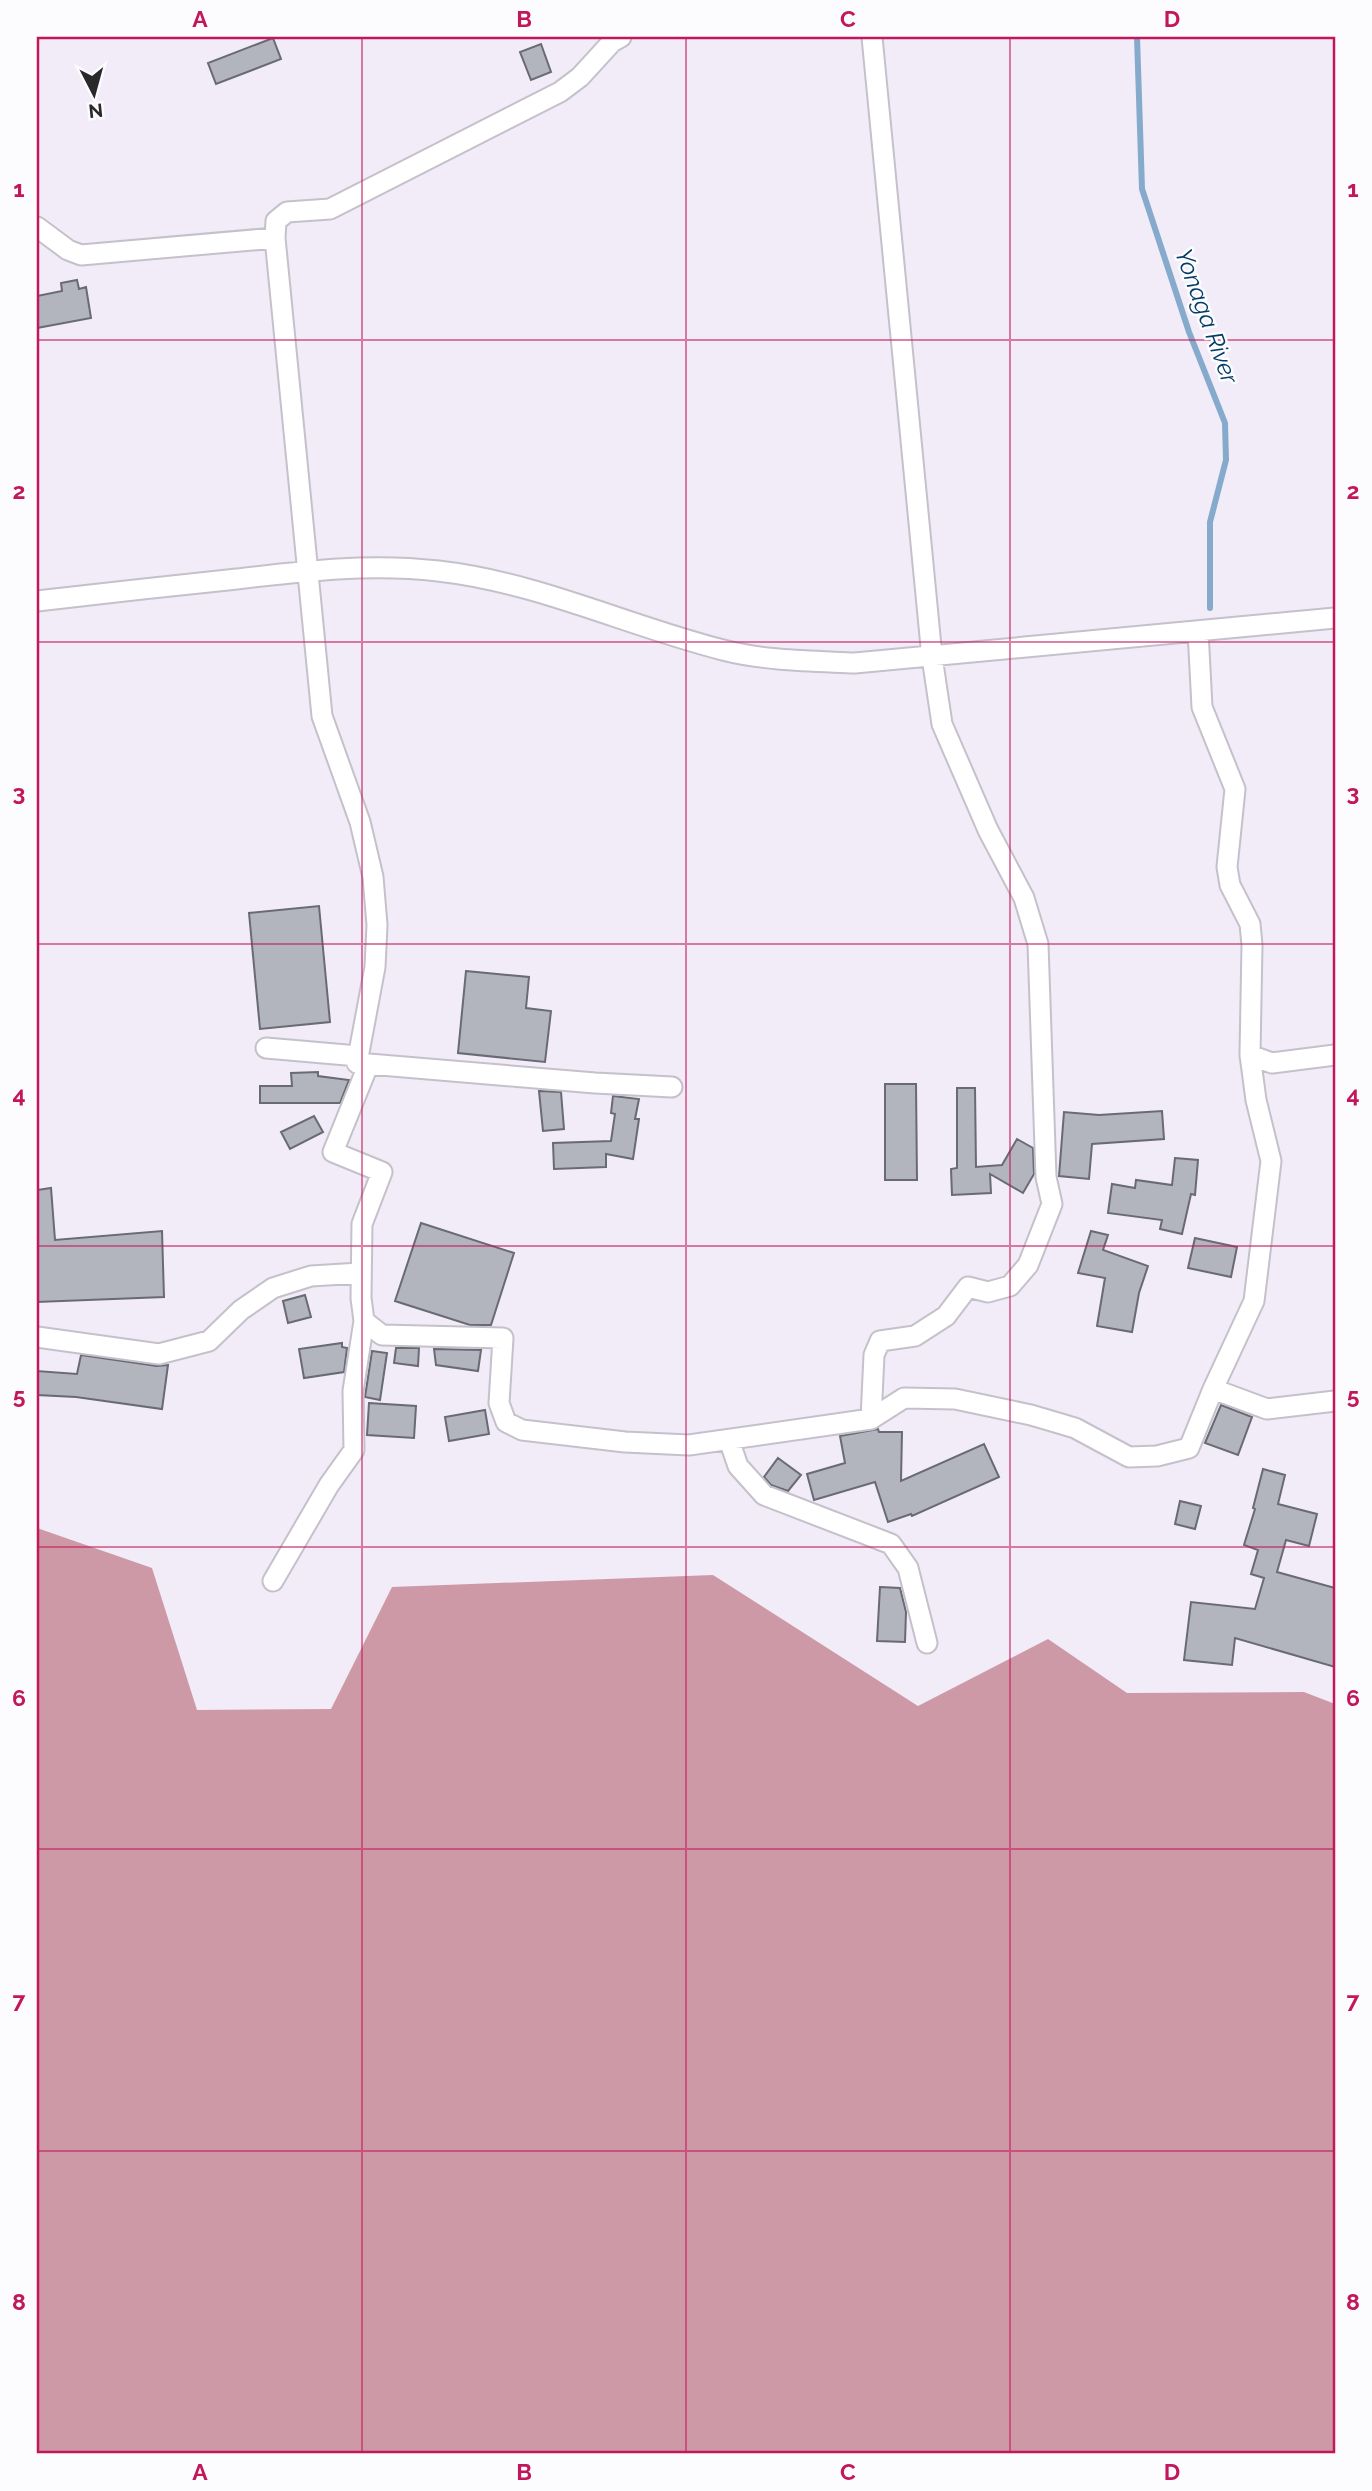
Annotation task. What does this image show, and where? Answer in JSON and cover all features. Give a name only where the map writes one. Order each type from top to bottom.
[{"type":"street","points":[[358,1059],[375,967],[377,925],[373,877],[360,821],[322,716],[275,238],[276,221],[287,212],[330,209],[560,92],[580,77],[612,42],[621,37]]},
{"type":"street","points":[[871,1419],[874,1355],[880,1341],[915,1336],[946,1316],[968,1287],[988,1292],[1010,1286],[1028,1265],[1052,1204],[1046,1177],[1038,944],[1024,898],[988,830],[942,724],[932,657],[872,37]]},
{"type":"street","points":[[37,227],[68,250],[81,255],[275,238]]},
{"type":"street","points":[[37,601],[308,571],[379,566],[439,571],[537,591],[727,651],[780,660],[855,663],[1335,618]]},
{"type":"street","points":[[364,1321],[382,1335],[503,1338],[499,1403],[506,1422],[522,1430],[625,1442],[689,1445],[871,1419],[904,1398],[955,1399],[1075,1427],[1129,1457],[1157,1456],[1189,1448],[1254,1301],[1271,1161],[1256,1100],[1250,1055],[1250,924],[1230,884],[1227,867],[1235,789],[1202,708],[1198,631]]},
{"type":"street","points":[[266,1048],[594,1083],[672,1087]]},
{"type":"street","points":[[1250,1055],[1272,1063],[1335,1055]]},
{"type":"street","points":[[273,1581],[354,1450],[353,1391],[364,1321],[360,1273],[362,1224],[382,1172],[333,1152],[367,1068],[358,1059]]},
{"type":"street","points":[[37,1337],[159,1354],[209,1341],[241,1310],[272,1288],[311,1276],[360,1273]]},
{"type":"street","points":[[1213,1389],[1267,1409],[1335,1401]]},
{"type":"street","points":[[729,1440],[738,1466],[764,1495],[891,1544],[908,1568],[927,1643]]},
{"type":"shaded area","points":[[37,1528],[152,1568],[197,1710],[331,1709],[392,1587],[713,1575],[918,1706],[1048,1639],[1127,1693],[1304,1692],[1335,1704],[1335,2454],[37,2454]]},
{"type":"building","points":[[273,38],[281,59],[216,84],[208,63]]},
{"type":"building","points":[[541,44],[551,72],[531,80],[520,52]]},
{"type":"building","points":[[77,280],[79,289],[86,287],[91,318],[37,328],[37,296],[62,291],[61,283]]},
{"type":"building","points":[[319,906],[330,1022],[260,1029],[249,913]]},
{"type":"building","points":[[466,971],[529,977],[526,1008],[551,1011],[545,1062],[458,1053]]},
{"type":"building","points":[[318,1072],[318,1076],[349,1080],[340,1103],[260,1103],[260,1086],[292,1086],[291,1073]]},
{"type":"building","points":[[885,1084],[916,1084],[917,1180],[885,1180]]},
{"type":"building","points":[[957,1088],[975,1088],[976,1167],[1002,1165],[1017,1139],[1033,1148],[1034,1174],[1023,1193],[990,1174],[991,1193],[952,1195],[951,1169],[957,1168]]},
{"type":"building","points":[[539,1091],[561,1092],[564,1129],[543,1131]]},
{"type":"building","points":[[613,1096],[639,1099],[633,1159],[606,1154],[606,1167],[554,1169],[553,1143],[611,1141],[615,1114],[611,1113]]},
{"type":"building","points":[[1162,1111],[1164,1139],[1092,1144],[1089,1179],[1059,1176],[1064,1112],[1099,1115]]},
{"type":"building","points":[[314,1116],[323,1132],[290,1149],[281,1132]]},
{"type":"building","points":[[1175,1158],[1198,1160],[1195,1195],[1191,1194],[1182,1234],[1160,1229],[1162,1220],[1108,1213],[1112,1184],[1135,1188],[1136,1180],[1172,1185]]},
{"type":"building","points":[[51,1188],[55,1240],[162,1231],[164,1297],[37,1302],[37,1190]]},
{"type":"building","points":[[421,1223],[514,1253],[491,1325],[470,1325],[395,1301]]},
{"type":"building","points":[[1091,1231],[1108,1235],[1103,1250],[1148,1266],[1139,1293],[1132,1332],[1097,1326],[1105,1278],[1078,1273]]},
{"type":"building","points":[[1195,1238],[1237,1247],[1231,1277],[1188,1268]]},
{"type":"building","points":[[305,1295],[311,1317],[288,1323],[283,1301]]},
{"type":"building","points":[[342,1343],[342,1347],[347,1348],[344,1372],[304,1378],[299,1349]]},
{"type":"building","points":[[396,1348],[419,1348],[418,1366],[394,1363]]},
{"type":"building","points":[[434,1349],[481,1350],[478,1371],[436,1365]]},
{"type":"building","points":[[372,1351],[387,1353],[380,1400],[365,1397]]},
{"type":"building","points":[[81,1355],[157,1366],[168,1365],[162,1409],[76,1397],[37,1395],[37,1371],[77,1374]]},
{"type":"building","points":[[369,1403],[416,1406],[414,1438],[367,1435]]},
{"type":"building","points":[[1221,1405],[1252,1417],[1238,1455],[1205,1443]]},
{"type":"building","points":[[485,1410],[489,1434],[449,1441],[445,1417]]},
{"type":"building","points":[[878,1429],[879,1432],[902,1432],[901,1481],[984,1444],[999,1477],[912,1516],[911,1514],[888,1522],[875,1482],[814,1500],[807,1474],[845,1463],[840,1436]]},
{"type":"building","points":[[778,1458],[801,1475],[788,1491],[771,1485],[764,1477]]},
{"type":"building","points":[[1263,1469],[1285,1475],[1278,1504],[1317,1514],[1309,1546],[1286,1540],[1277,1572],[1335,1588],[1335,1667],[1235,1638],[1232,1665],[1184,1660],[1191,1602],[1255,1609],[1264,1578],[1251,1574],[1258,1550],[1244,1545]]},
{"type":"building","points":[[1180,1501],[1201,1506],[1195,1529],[1175,1524]]},
{"type":"building","points":[[880,1587],[900,1588],[906,1612],[905,1642],[877,1641]]},
{"type":"waterway","name":"Yonaga River","points":[[1137,37],[1142,189],[1189,332],[1225,423],[1226,460],[1210,522],[1210,608]]}]
